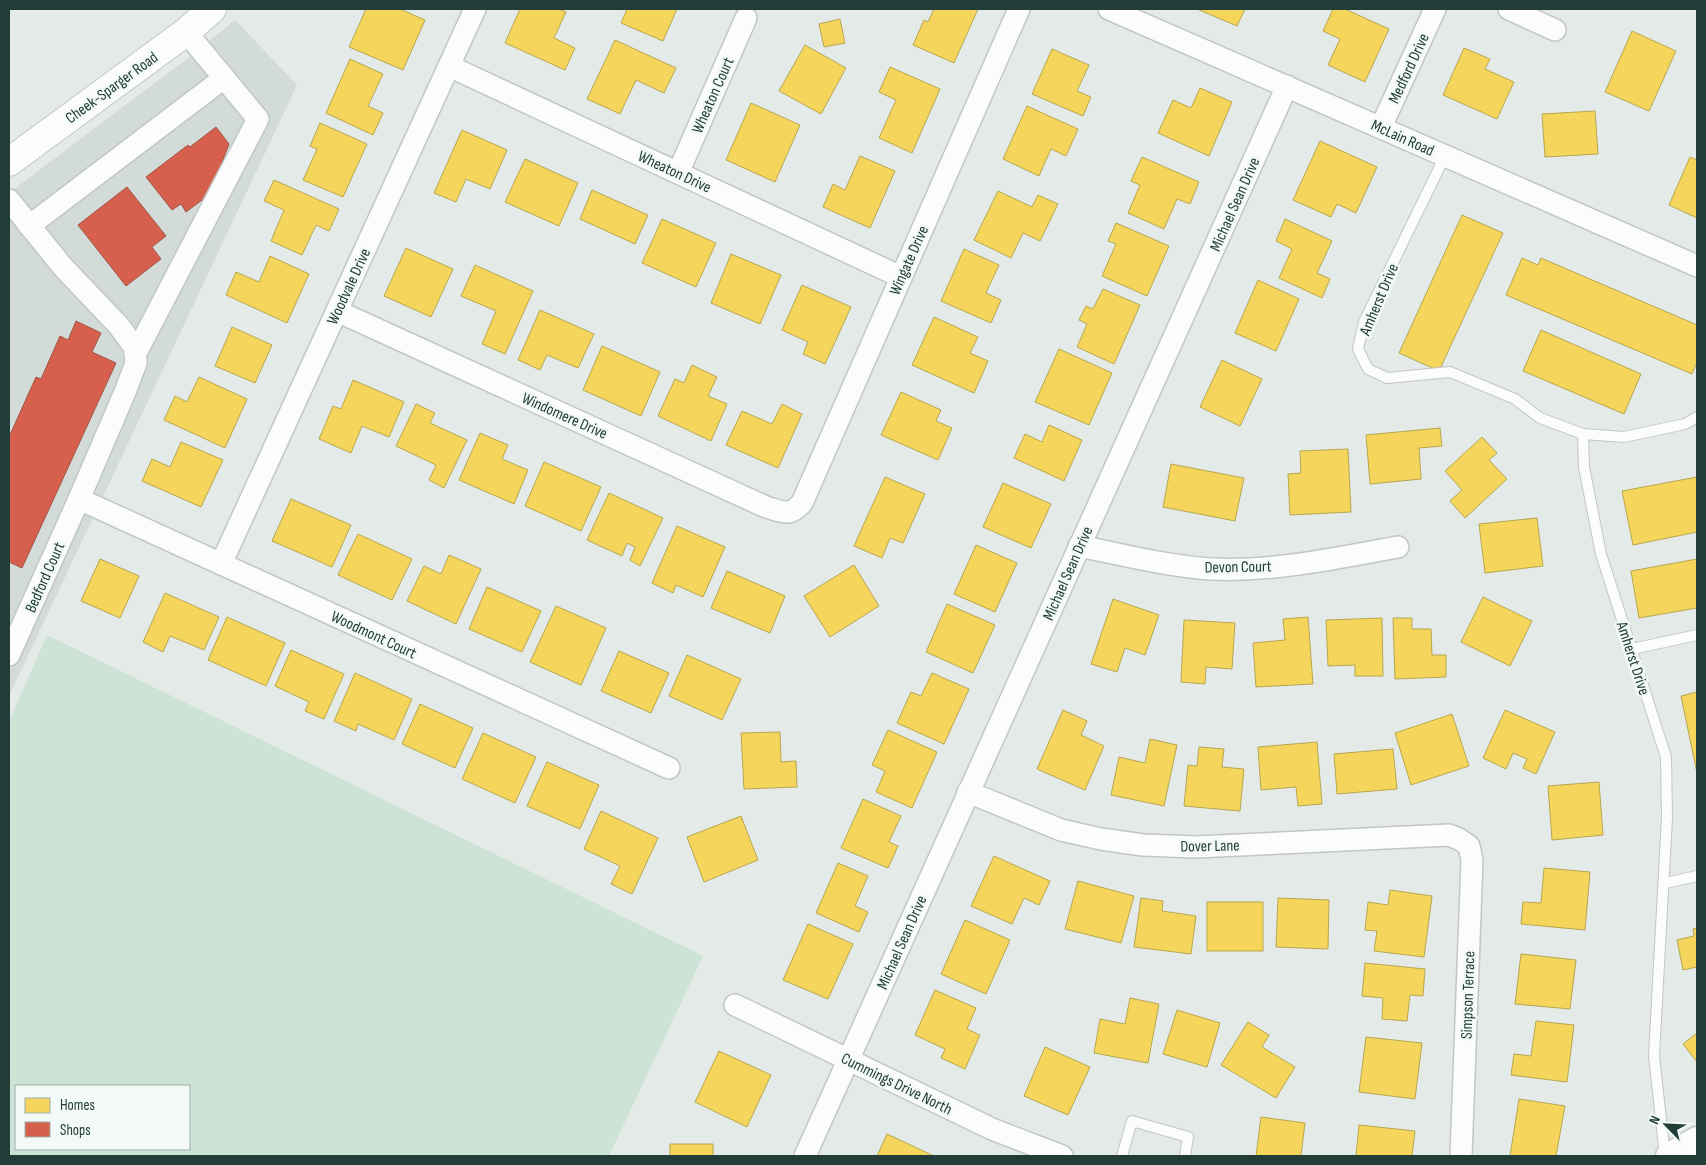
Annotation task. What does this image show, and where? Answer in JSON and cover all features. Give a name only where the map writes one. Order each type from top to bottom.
[{"type":"main road","name":"Cheek-Sparger Road","points":[[9,162],[186,32],[212,9]]},
{"type":"street","name":"Woodvale Drive","points":[[221,564],[475,9]]},
{"type":"street","name":"Wingate Drive","points":[[795,510],[802,503],[1019,9]]},
{"type":"street","name":"McLain Road","points":[[1109,9],[1139,15],[1287,86],[1697,266]]},
{"type":"street","name":"Medford Drive","points":[[1381,127],[1435,9]]},
{"type":"street","points":[[1509,9],[1555,30]]},
{"type":"street","name":"Wheaton Court","points":[[678,173],[746,18]]},
{"type":"street","points":[[29,226],[224,78],[186,32]]},
{"type":"street","name":"Wheaton Drive","points":[[449,66],[901,277]]},
{"type":"street","name":"Bedford Court","points":[[9,655],[125,392],[136,363],[135,354],[258,119],[224,78]]},
{"type":"street","name":"Michael Sean Drive","points":[[805,1156],[1287,86]]},
{"type":"street","points":[[9,200],[62,266],[119,326],[135,348],[135,354]]},
{"type":"street","name":"Windomere Drive","points":[[337,311],[766,506],[785,513],[795,510]]},
{"type":"street","name":"Woodmont Court","points":[[79,499],[669,768]]},
{"type":"street","name":"Devon Court","points":[[1079,546],[1173,565],[1212,569],[1309,562],[1398,547]]},
{"type":"street","name":"Dover Lane","points":[[968,792],[1061,830],[1101,840],[1143,845],[1196,847],[1448,835],[1459,839]]},
{"type":"street","name":"Simpson Terrace","points":[[1459,839],[1469,846],[1472,860],[1461,1156]]},
{"type":"street","name":"Cummings Drive North","points":[[735,1005],[992,1129],[1062,1156]]},
{"type":"street","points":[[1668,1156],[1697,1140]]},
{"type":"lane","name":"Amherst Drive","points":[[1445,156],[1364,322],[1358,349],[1368,369],[1386,378],[1450,372],[1515,399],[1540,418],[1583,434],[1624,437],[1685,424],[1697,417]]},
{"type":"lane","name":"Amherst Drive","points":[[1583,434],[1584,467],[1601,554],[1666,757],[1665,883],[1654,1056],[1665,1156]]},
{"type":"lane","points":[[1632,649],[1697,635]]},
{"type":"lane","points":[[1665,883],[1697,876]]},
{"type":"lane","points":[[1122,1156],[1132,1121],[1188,1136],[1185,1156]]},
{"type":"shaded area","points":[[235,20],[297,85],[9,696],[9,193],[192,55]]},
{"type":"green space","points":[[47,635],[703,956],[609,1156],[9,1156],[9,722]]},
{"type":"building: Homes","points":[[366,9],[400,9],[425,20],[403,70],[349,47]]},
{"type":"building: Homes","points":[[520,9],[559,9],[566,12],[554,38],[575,48],[565,70],[505,43]]},
{"type":"building: Homes","points":[[627,9],[677,9],[663,41],[621,23]]},
{"type":"building: Homes","points":[[934,9],[978,9],[954,63],[913,45],[924,20],[928,22]]},
{"type":"building: Homes","points":[[1197,9],[1245,9],[1237,26]]},
{"type":"building: Homes","points":[[1333,9],[1345,9],[1389,29],[1365,82],[1328,65],[1340,39],[1323,31]]},
{"type":"building: Homes","points":[[840,19],[845,43],[824,47],[819,24]]},
{"type":"building: Homes","points":[[1632,31],[1676,51],[1649,111],[1605,92]]},
{"type":"building: Homes","points":[[615,40],[676,68],[664,93],[636,80],[620,114],[587,99]]},
{"type":"building: Homes","points":[[805,45],[846,68],[821,114],[779,91]]},
{"type":"building: Homes","points":[[1464,48],[1490,59],[1485,69],[1514,82],[1497,119],[1443,95]]},
{"type":"building: Homes","points":[[1052,49],[1089,65],[1077,91],[1091,97],[1083,116],[1032,94]]},
{"type":"building: Homes","points":[[350,59],[383,74],[368,106],[383,113],[373,135],[326,113]]},
{"type":"building: Homes","points":[[890,67],[940,89],[912,153],[879,138],[896,100],[879,92]]},
{"type":"building: Homes","points":[[1200,88],[1232,102],[1209,156],[1158,133],[1173,100],[1191,108]]},
{"type":"building: Homes","points":[[751,103],[800,125],[775,182],[726,160]]},
{"type":"building: Homes","points":[[1027,106],[1078,129],[1066,156],[1051,149],[1039,176],[1003,159]]},
{"type":"building: Homes","points":[[1595,111],[1598,154],[1545,157],[1542,114]]},
{"type":"building: Homes","points":[[320,123],[367,144],[343,197],[303,180],[317,149],[310,146]]},
{"type":"building: Homes","points":[[462,130],[507,150],[490,189],[466,179],[456,202],[434,193]]},
{"type":"building: Homes","points":[[1320,141],[1377,167],[1356,213],[1337,204],[1331,217],[1293,200]]},
{"type":"building: Homes","points":[[860,156],[895,171],[870,228],[823,207],[833,184],[845,190]]},
{"type":"building: Homes","points":[[1142,157],[1199,182],[1190,204],[1177,199],[1164,229],[1128,213],[1140,185],[1131,181]]},
{"type":"building: Homes","points":[[1690,157],[1697,160],[1697,218],[1669,205]]},
{"type":"building: Homes","points":[[525,159],[578,183],[559,226],[505,202]]},
{"type":"building: Homes","points":[[274,180],[339,209],[329,231],[316,225],[302,255],[271,241],[284,210],[264,201]]},
{"type":"building: Homes","points":[[592,190],[648,215],[635,244],[580,219]]},
{"type":"building: Homes","points":[[998,191],[1032,207],[1038,195],[1058,204],[1040,241],[1023,233],[1011,258],[974,240]]},
{"type":"building: Homes","points":[[1462,215],[1503,233],[1439,371],[1399,353]]},
{"type":"building: Homes","points":[[662,219],[716,243],[696,287],[642,263]]},
{"type":"building: Homes","points":[[1285,219],[1332,241],[1317,273],[1330,279],[1322,298],[1279,278],[1292,249],[1276,241]]},
{"type":"building: Homes","points":[[1116,223],[1169,246],[1147,296],[1102,276],[1116,244],[1108,241]]},
{"type":"building: Homes","points":[[406,248],[453,269],[431,317],[384,296]]},
{"type":"building: Homes","points":[[964,249],[999,265],[986,293],[1001,300],[991,323],[941,301]]},
{"type":"building: Homes","points":[[731,254],[781,275],[760,324],[711,303]]},
{"type":"building: Homes","points":[[270,256],[309,274],[287,323],[226,295],[236,272],[259,282]]},
{"type":"building: Homes","points":[[1522,258],[1538,265],[1541,258],[1697,325],[1697,362],[1692,374],[1506,295]]},
{"type":"building: Homes","points":[[475,265],[533,291],[505,354],[482,344],[496,311],[461,296]]},
{"type":"building: Homes","points":[[1258,280],[1299,299],[1276,351],[1235,333]]},
{"type":"building: Homes","points":[[802,285],[851,307],[825,364],[803,354],[808,342],[782,330]]},
{"type":"building: Homes","points":[[1103,289],[1140,305],[1114,364],[1077,347],[1087,324],[1079,320],[1086,306],[1093,309]]},
{"type":"building: Homes","points":[[540,310],[594,334],[578,368],[547,355],[540,370],[518,360]]},
{"type":"building: Homes","points":[[934,317],[978,337],[970,353],[988,361],[974,393],[912,365]]},
{"type":"building: Homes","points":[[232,327],[272,345],[255,383],[215,366]]},
{"type":"building: Homes","points":[[1541,330],[1641,374],[1624,414],[1523,371]]},
{"type":"building: Homes","points":[[602,346],[660,372],[641,416],[583,390]]},
{"type":"building: Homes","points":[[1059,349],[1112,373],[1089,425],[1035,402]]},
{"type":"building: Homes","points":[[1222,360],[1262,379],[1240,426],[1200,407]]},
{"type":"building: Homes","points":[[692,365],[717,377],[708,396],[727,404],[711,441],[658,416],[675,379],[684,383]]},
{"type":"building: Homes","points":[[199,377],[247,399],[225,448],[164,420],[175,396],[187,402]]},
{"type":"building: Homes","points":[[353,380],[404,402],[389,437],[362,426],[351,453],[319,439],[333,406],[341,409]]},
{"type":"building: Homes","points":[[901,392],[941,410],[936,421],[952,428],[938,460],[881,435]]},
{"type":"building: Homes","points":[[416,404],[435,413],[430,423],[467,440],[444,488],[429,480],[436,465],[396,446]]},
{"type":"building: Homes","points":[[782,404],[802,414],[778,468],[726,445],[742,411],[772,424]]},
{"type":"building: Homes","points":[[1049,425],[1082,440],[1064,481],[1014,458],[1025,434],[1042,442]]},
{"type":"building: Homes","points":[[1440,428],[1442,446],[1419,448],[1421,479],[1370,484],[1366,435]]},
{"type":"building: Homes","points":[[480,433],[508,445],[502,459],[528,470],[514,504],[459,480]]},
{"type":"building: Homes","points":[[1482,437],[1497,453],[1489,460],[1507,479],[1465,518],[1450,501],[1462,490],[1445,471]]},
{"type":"building: Homes","points":[[181,442],[223,460],[201,507],[142,481],[152,459],[170,467]]},
{"type":"building: Homes","points":[[1348,449],[1351,512],[1290,515],[1288,474],[1301,473],[1300,451]]},
{"type":"building: Homes","points":[[544,462],[601,487],[581,531],[525,506]]},
{"type":"building: Homes","points":[[1171,464],[1244,478],[1235,521],[1163,507]]},
{"type":"building: Homes","points":[[885,477],[925,494],[903,543],[890,538],[882,558],[854,546]]},
{"type":"building: Homes","points":[[1697,477],[1697,532],[1633,545],[1622,491]]},
{"type":"building: Homes","points":[[1003,483],[1051,504],[1031,548],[983,527]]},
{"type":"building: Homes","points":[[609,493],[663,518],[640,566],[630,560],[635,547],[627,543],[622,556],[587,540]]},
{"type":"building: Homes","points":[[291,499],[351,525],[332,567],[272,541]]},
{"type":"building: Homes","points":[[1537,518],[1543,566],[1485,573],[1479,524]]},
{"type":"building: Homes","points":[[677,526],[725,547],[703,597],[676,585],[673,593],[652,583]]},
{"type":"building: Homes","points":[[358,534],[412,559],[392,600],[338,575]]},
{"type":"building: Homes","points":[[976,545],[1017,563],[995,612],[954,594]]},
{"type":"building: Homes","points":[[449,555],[481,569],[456,624],[407,601],[424,566],[441,574]]},
{"type":"building: Homes","points":[[100,559],[139,576],[120,618],[81,601]]},
{"type":"building: Homes","points":[[1697,559],[1697,608],[1639,618],[1631,571]]},
{"type":"building: Homes","points":[[854,565],[879,606],[830,637],[804,596]]},
{"type":"building: Homes","points":[[727,571],[785,596],[770,633],[711,608]]},
{"type":"building: Homes","points":[[487,587],[541,611],[522,652],[469,629]]},
{"type":"building: Homes","points":[[165,593],[219,617],[204,650],[170,636],[163,652],[143,642]]},
{"type":"building: Homes","points":[[1483,597],[1532,621],[1510,666],[1461,642]]},
{"type":"building: Homes","points":[[1113,599],[1159,615],[1145,655],[1125,648],[1117,672],[1091,664]]},
{"type":"building: Homes","points":[[947,604],[995,625],[973,673],[926,652]]},
{"type":"building: Homes","points":[[556,606],[606,628],[581,685],[530,662]]},
{"type":"building: Homes","points":[[227,617],[285,643],[266,686],[208,660]]},
{"type":"building: Homes","points":[[1308,617],[1313,684],[1256,687],[1253,643],[1285,640],[1283,619]]},
{"type":"building: Homes","points":[[1382,618],[1383,676],[1355,676],[1355,665],[1328,666],[1326,620]]},
{"type":"building: Homes","points":[[1393,618],[1412,618],[1412,629],[1431,629],[1432,655],[1446,655],[1446,677],[1395,679]]},
{"type":"building: Homes","points":[[1184,620],[1235,623],[1232,669],[1206,667],[1205,684],[1181,682]]},
{"type":"building: Homes","points":[[291,650],[344,674],[324,719],[305,711],[309,702],[275,686]]},
{"type":"building: Homes","points":[[619,651],[669,673],[651,713],[601,691]]},
{"type":"building: Homes","points":[[687,655],[741,679],[722,720],[669,696]]},
{"type":"building: Homes","points":[[355,673],[412,699],[394,740],[358,724],[356,731],[334,721]]},
{"type":"building: Homes","points":[[932,673],[969,689],[944,744],[897,723],[911,692],[921,696]]},
{"type":"building: Homes","points":[[1697,692],[1697,773],[1681,696]]},
{"type":"building: Homes","points":[[420,704],[473,728],[455,768],[402,744]]},
{"type":"building: Homes","points":[[1063,710],[1087,721],[1081,735],[1104,746],[1085,790],[1037,769]]},
{"type":"building: Homes","points":[[1505,710],[1555,732],[1536,774],[1523,768],[1527,759],[1513,753],[1506,769],[1483,758]]},
{"type":"building: Homes","points":[[1452,714],[1469,766],[1411,785],[1395,733]]},
{"type":"building: Homes","points":[[888,730],[937,752],[912,808],[876,792],[885,771],[872,765]]},
{"type":"building: Homes","points":[[780,732],[781,762],[796,761],[797,787],[744,789],[741,733]]},
{"type":"building: Homes","points":[[483,733],[536,757],[515,803],[462,779]]},
{"type":"building: Homes","points":[[1150,739],[1177,745],[1164,806],[1111,795],[1119,757],[1145,763]]},
{"type":"building: Homes","points":[[1317,742],[1322,804],[1298,806],[1296,787],[1261,790],[1258,747]]},
{"type":"building: Homes","points":[[1199,747],[1224,749],[1222,767],[1244,769],[1240,811],[1184,806],[1188,765],[1197,766]]},
{"type":"building: Homes","points":[[1393,749],[1397,789],[1337,794],[1334,754]]},
{"type":"building: Homes","points":[[547,762],[599,785],[580,829],[527,806]]},
{"type":"building: Homes","points":[[1599,782],[1603,835],[1552,840],[1548,786]]},
{"type":"building: Homes","points":[[863,799],[901,816],[889,842],[898,846],[888,868],[841,848]]},
{"type":"building: Homes","points":[[601,811],[658,838],[632,894],[611,884],[620,866],[584,849]]},
{"type":"building: Homes","points":[[741,816],[758,860],[704,882],[687,837]]},
{"type":"building: Homes","points":[[994,856],[1050,881],[1039,905],[1024,898],[1012,924],[971,906]]},
{"type":"building: Homes","points":[[838,863],[868,876],[855,906],[868,912],[859,932],[816,913]]},
{"type":"building: Homes","points":[[1544,868],[1590,872],[1585,930],[1521,924],[1523,902],[1541,903]]},
{"type":"building: Homes","points":[[1078,881],[1134,896],[1121,943],[1065,929]]},
{"type":"building: Homes","points":[[1390,890],[1432,896],[1424,957],[1374,951],[1377,931],[1365,930],[1368,902],[1388,905]]},
{"type":"building: Homes","points":[[1141,898],[1163,901],[1162,911],[1196,916],[1191,954],[1134,947]]},
{"type":"building: Homes","points":[[1278,898],[1329,900],[1328,949],[1276,947]]},
{"type":"building: Homes","points":[[1207,902],[1263,902],[1263,951],[1207,951]]},
{"type":"building: Homes","points":[[965,920],[1010,940],[986,994],[941,974]]},
{"type":"building: Homes","points":[[808,924],[853,944],[828,999],[783,980]]},
{"type":"building: Homes","points":[[1697,928],[1697,967],[1683,970],[1677,940],[1694,936],[1693,929]]},
{"type":"building: Homes","points":[[1521,954],[1576,960],[1570,1009],[1515,1004]]},
{"type":"building: Homes","points":[[1365,963],[1425,969],[1423,996],[1410,995],[1407,1021],[1382,1019],[1383,998],[1362,996]]},
{"type":"building: Homes","points":[[935,990],[976,1008],[967,1029],[980,1035],[965,1069],[941,1058],[945,1049],[915,1035]]},
{"type":"building: Homes","points":[[1130,998],[1159,1004],[1148,1063],[1094,1053],[1100,1019],[1125,1024]]},
{"type":"building: Homes","points":[[1177,1010],[1220,1023],[1207,1067],[1163,1054]]},
{"type":"building: Homes","points":[[1536,1021],[1574,1025],[1567,1082],[1511,1075],[1514,1054],[1531,1056]]},
{"type":"building: Homes","points":[[1248,1022],[1269,1035],[1262,1047],[1295,1067],[1276,1098],[1221,1065]]},
{"type":"building: Homes","points":[[1697,1033],[1697,1062],[1683,1044]]},
{"type":"building: Homes","points":[[1366,1037],[1422,1043],[1415,1099],[1359,1092]]},
{"type":"building: Homes","points":[[1045,1047],[1090,1067],[1068,1115],[1024,1096]]},
{"type":"building: Homes","points":[[719,1051],[771,1075],[747,1127],[695,1102]]},
{"type":"building: Homes","points":[[1519,1099],[1565,1106],[1556,1156],[1510,1156]]},
{"type":"building: Homes","points":[[1261,1117],[1305,1123],[1301,1156],[1256,1156]]},
{"type":"building: Homes","points":[[1359,1125],[1415,1131],[1412,1156],[1356,1156]]},
{"type":"building: Homes","points":[[887,1134],[934,1156],[877,1156]]},
{"type":"building: Homes","points":[[670,1144],[713,1144],[713,1156],[670,1156]]},
{"type":"building: Shops","points":[[216,127],[229,144],[210,194],[186,212],[181,204],[172,210],[146,177],[188,145],[190,147]]},
{"type":"building: Shops","points":[[127,187],[166,236],[152,247],[161,259],[126,286],[78,225]]},
{"type":"building: Shops","points":[[76,321],[101,333],[92,352],[116,363],[22,568],[9,562],[9,437],[36,377],[41,379],[60,336],[68,340]]}]
